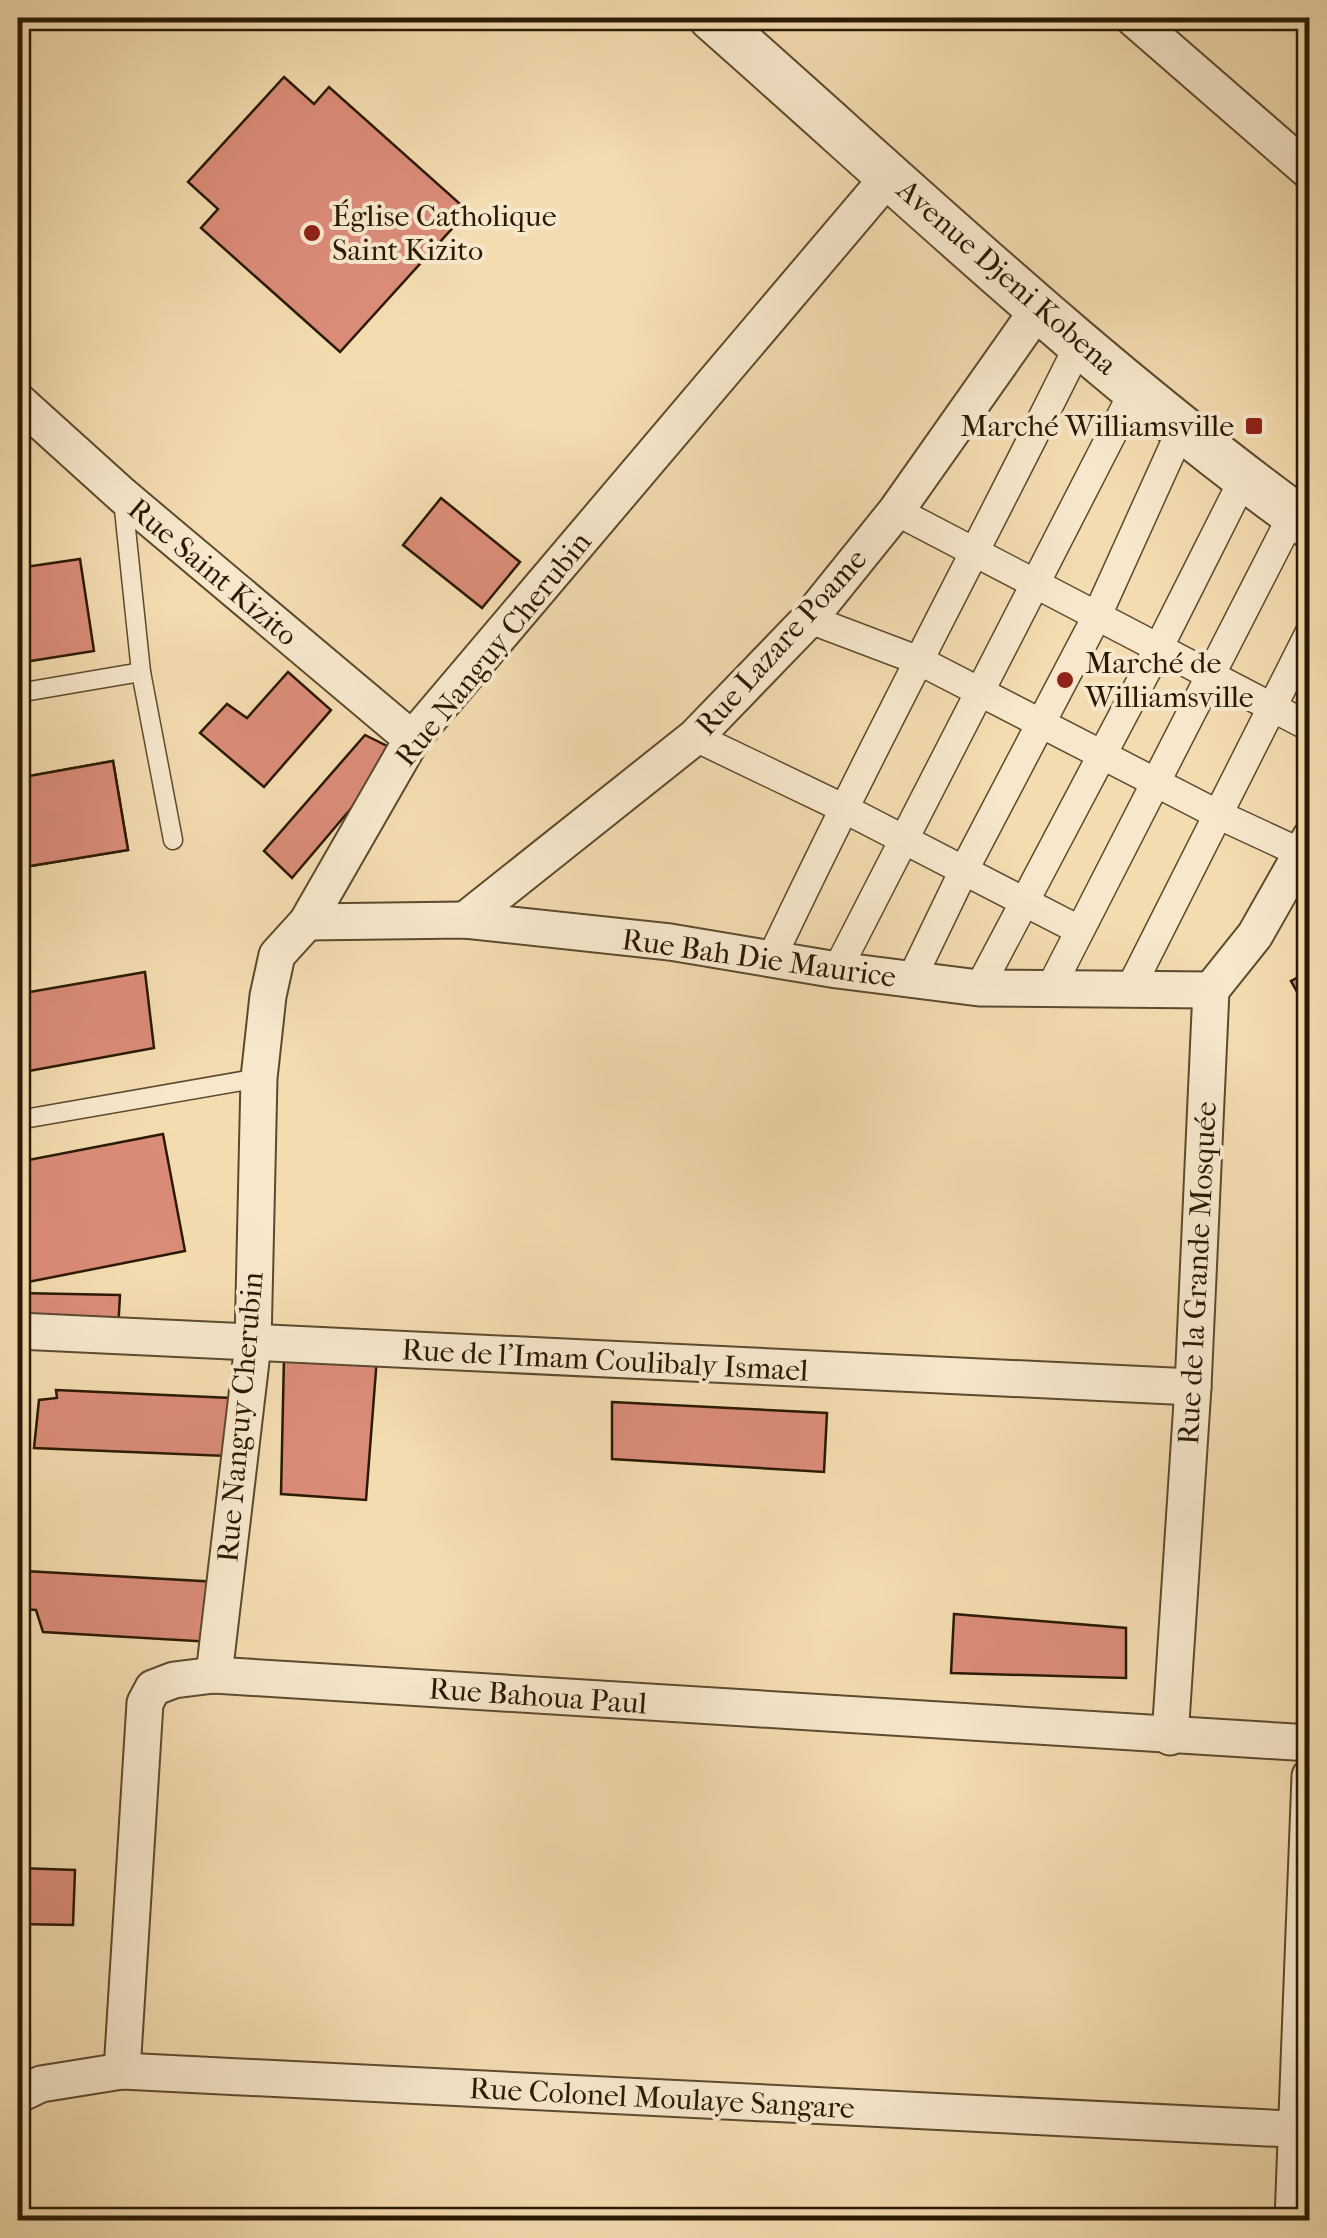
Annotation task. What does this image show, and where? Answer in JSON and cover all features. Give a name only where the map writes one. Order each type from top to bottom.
[{"type":"street","name":"Avenue Djeni Kobena","points":[[712,18],[1080,343],[1243,480],[1301,520]]},
{"type":"street","points":[[1133,18],[1310,172]]},
{"type":"street","name":"Rue Nanguy Cherubin","points":[[214,1675],[253,1344],[259,1078],[268,996],[278,956],[307,922],[412,739],[890,175]]},
{"type":"street","name":"Rue Lazare Poame","points":[[464,920],[694,737],[809,619],[896,512],[1039,308]]},
{"type":"street","points":[[771,959],[843,808],[975,556],[1080,343]]},
{"type":"street","points":[[837,970],[1136,389]]},
{"type":"street","name":"Rue Saint Kizito","points":[[18,401],[122,495],[412,739]]},
{"type":"street","points":[[911,980],[1096,618],[1182,428]]},
{"type":"street","points":[[979,988],[1243,480]]},
{"type":"street","points":[[896,512],[1310,727]]},
{"type":"street","points":[[1050,989],[1212,678],[1301,520]]},
{"type":"street","points":[[809,619],[920,660],[1218,814],[1305,846],[1255,935],[1211,990]]},
{"type":"street","points":[[1130,989],[1310,632]]},
{"type":"street","points":[[694,737],[843,808],[1079,930]]},
{"type":"street","name":"Rue Bah Die Maurice","points":[[307,922],[464,920],[670,942],[837,970],[979,988],[1211,990]]},
{"type":"street","name":"Rue de la Grande Mosquée","points":[[1170,1737],[1193,1386],[1211,990]]},
{"type":"street","name":"Rue de l'Imam Coulibaly Ismael","points":[[18,1331],[1193,1386]]},
{"type":"street","name":"Rue Bahoua Paul","points":[[122,2072],[145,1703],[153,1688],[174,1680],[214,1675],[1310,1743]]},
{"type":"street","points":[[1293,2220],[1304,2130],[1310,1776]]},
{"type":"street","name":"Rue Colonel Moulaye Sangare","points":[[18,2094],[41,2084],[122,2072],[1304,2130]]},
{"type":"lane","points":[[122,495],[141,672],[173,840]]},
{"type":"lane","points":[[18,693],[141,672]]},
{"type":"lane","points":[[18,1120],[259,1078]]},
{"type":"building","name":"Église Catholique Saint Kizito","points":[[284,77],[314,104],[329,87],[468,211],[340,352],[201,228],[218,209],[188,182]]},
{"type":"building","points":[[441,498],[520,562],[482,608],[403,545]]},
{"type":"building","points":[[80,559],[94,651],[18,663],[18,568]]},
{"type":"building","points":[[288,672],[331,710],[264,787],[200,733],[227,704],[247,718]]},
{"type":"building","points":[[365,735],[399,752],[292,878],[264,851]]},
{"type":"building","points":[[113,761],[128,850],[18,868],[18,778]]},
{"type":"building","points":[[113,761],[128,850],[18,868],[18,778]]},
{"type":"building","points":[[1310,971],[1310,1015],[1291,981]]},
{"type":"building","points":[[145,972],[154,1048],[18,1073],[18,994]]},
{"type":"building","points":[[163,1134],[185,1251],[18,1284],[18,1162]]},
{"type":"building","points":[[18,1293],[120,1295],[118,1330],[18,1328]]},
{"type":"building","points":[[284,1357],[377,1357],[366,1500],[281,1494]]},
{"type":"building","points":[[56,1390],[231,1398],[227,1456],[34,1448],[39,1400],[57,1398]]},
{"type":"building","points":[[612,1402],[827,1413],[824,1472],[612,1459]]},
{"type":"building","points":[[25,1571],[218,1582],[212,1642],[43,1632],[36,1610],[22,1609]]},
{"type":"building","points":[[954,1614],[1126,1628],[1126,1678],[951,1673]]},
{"type":"building","points":[[18,1868],[75,1870],[73,1925],[18,1924]]},
{"type":"place","name":"Église Catholique Saint Kizito","points":[[312,233]]},
{"type":"place","name":"Marché Williamsville","points":[[1254,426]]},
{"type":"place","name":"Marché de Williamsville","points":[[1065,680]]}]
